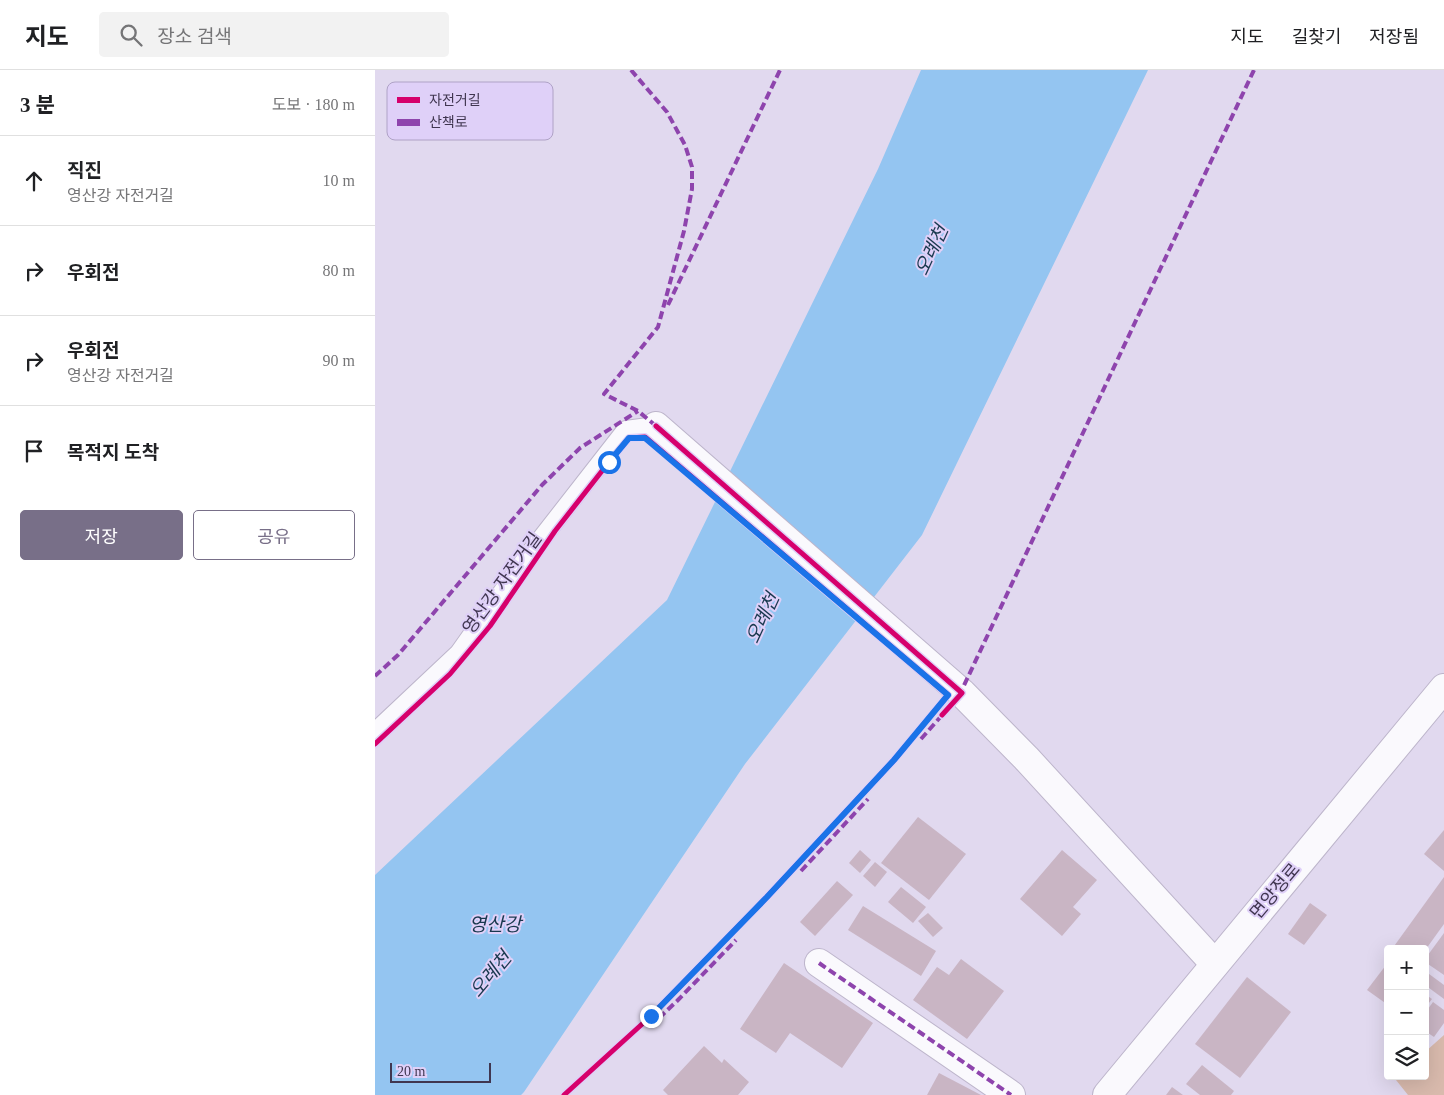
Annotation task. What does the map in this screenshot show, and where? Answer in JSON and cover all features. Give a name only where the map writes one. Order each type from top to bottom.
[{"type":"street","points":[[656,426],[961,693],[1026,758],[1215,964]]},
{"type":"street","name":"면앙정로","points":[[1107,1095],[1444,688]]},
{"type":"street","points":[[819,963],[1011,1095]]},
{"type":"lane","points":[[375,732],[459,653],[530,553],[626,430],[656,426]]},
{"type":"shaded area","points":[[1444,1035],[1444,1095],[1408,1095],[1396,1080],[1429,1080],[1429,1048]]},
{"type":"water","name":"영산강","points":[[921,70],[1148,70],[922,535],[745,764],[524,1092],[521,1095],[375,1095],[375,875],[667,600],[878,169]]},
{"type":"building","points":[[918,817],[966,854],[929,900],[881,863]]},
{"type":"building","points":[[1444,830],[1444,871],[1424,854]]},
{"type":"building","points":[[860,850],[871,860],[860,873],[849,863]]},
{"type":"building","points":[[1062,850],[1097,880],[1073,907],[1081,914],[1062,936],[1020,899]]},
{"type":"building","points":[[875,862],[887,872],[875,887],[863,876]]},
{"type":"building","points":[[1444,877],[1444,924],[1429,945],[1395,945]]},
{"type":"building","points":[[837,881],[853,895],[815,936],[800,922]]},
{"type":"building","points":[[901,887],[926,907],[913,923],[888,902]]},
{"type":"building","points":[[1310,903],[1327,915],[1304,945],[1288,934]]},
{"type":"building","points":[[863,906],[936,951],[921,976],[848,930]]},
{"type":"building","points":[[928,913],[943,928],[933,937],[918,921]]},
{"type":"building","points":[[1444,933],[1444,975],[1429,965],[1429,954]]},
{"type":"building","points":[[961,959],[1004,991],[967,1039],[913,1000],[937,967],[949,975]]},
{"type":"building","points":[[784,963],[873,1023],[842,1068],[790,1033],[776,1053],[740,1029]]},
{"type":"building","points":[[1384,968],[1384,1002],[1367,990]]},
{"type":"building","points":[[1429,974],[1444,985],[1444,999],[1429,988]]},
{"type":"building","points":[[1247,977],[1291,1012],[1240,1078],[1195,1044]]},
{"type":"building","points":[[1433,1002],[1444,1010],[1444,1023],[1434,1037],[1429,1034],[1429,1008]]},
{"type":"building","points":[[704,1046],[722,1063],[724,1059],[749,1082],[738,1095],[668,1095],[663,1090]]},
{"type":"building","points":[[1202,1065],[1234,1091],[1231,1095],[1200,1095],[1186,1084]]},
{"type":"building","points":[[939,1073],[981,1095],[927,1095]]},
{"type":"building","points":[[1172,1087],[1183,1095],[1166,1095]]},
{"type":"marked path","points":[[631,70],[667,112],[685,145],[692,167],[692,189],[684,231],[658,327],[604,394],[638,411],[656,426]]},
{"type":"marked path","points":[[668,305],[780,70]]},
{"type":"marked path","points":[[959,696],[1254,70]]},
{"type":"marked path","points":[[375,676],[398,655],[542,485],[580,448],[638,411]]},
{"type":"marked path","points":[[921,739],[944,713]]},
{"type":"marked path","points":[[801,871],[868,799]]},
{"type":"marked path","points":[[659,1018],[736,940]]},
{"type":"marked path","points":[[819,963],[1011,1095]]},
{"type":"cycle path","points":[[656,426],[962,693],[942,715]]},
{"type":"cycle path","name":"영산강 자전거길","points":[[375,744],[450,674],[490,626],[555,531],[629,438],[645,437],[948,695],[894,760],[767,897],[651,1016],[564,1095]]},
{"type":"route","points":[[609,462],[629,438],[645,438],[948,695],[894,760],[767,897],[651,1016]]},
{"type":"water label","name":"오례천","points":[[931,250]]},
{"type":"water label","name":"오례천","points":[[762,618]]},
{"type":"water label","name":"오례천","points":[[490,974]]}]
